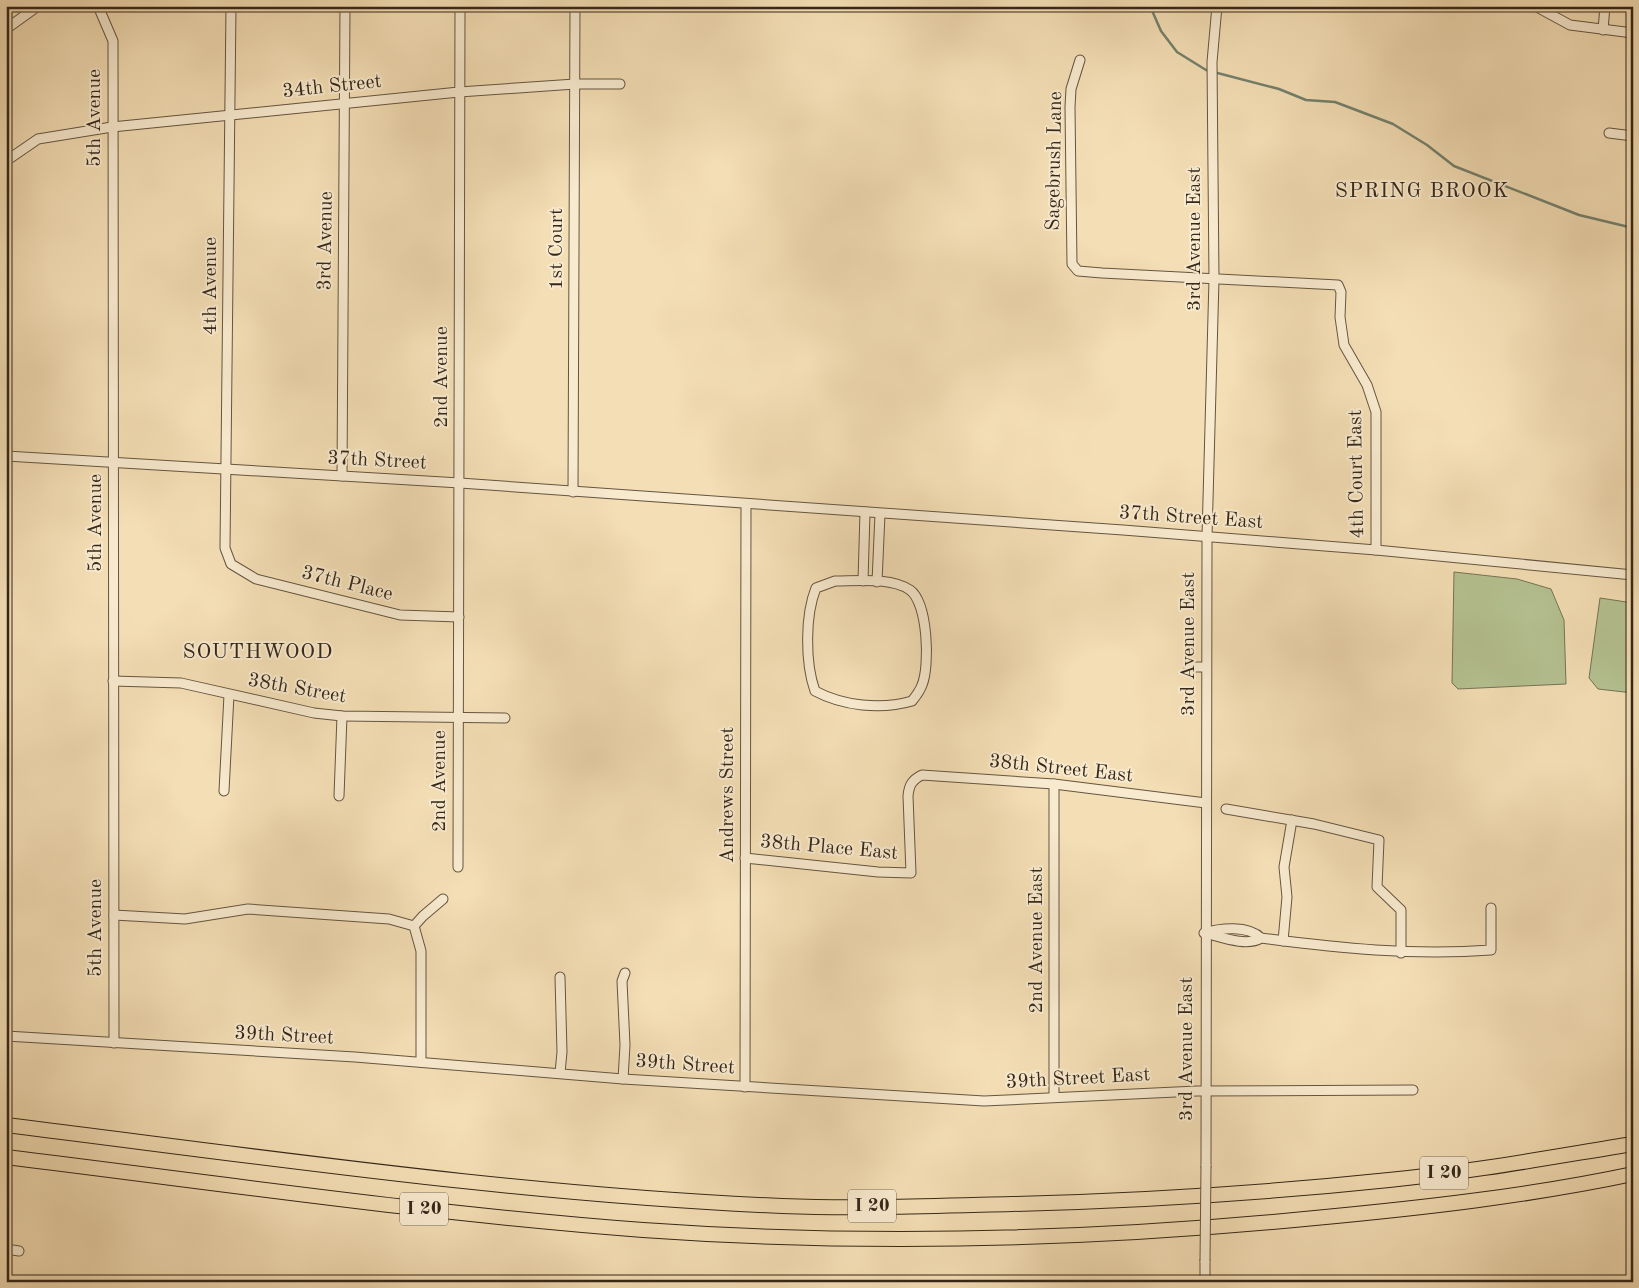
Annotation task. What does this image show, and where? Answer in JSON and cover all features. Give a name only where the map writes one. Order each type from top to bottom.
[{"type":"highway","name":"I 20","points":[[6,1125],[513,1188],[604,1196],[786,1206],[1096,1202],[1223,1195],[1392,1180],[1633,1144]]},
{"type":"highway","points":[[1603,1149],[1633,1139]]},
{"type":"highway","name":"I 20","points":[[6,1157],[533,1220],[733,1235],[852,1239],[1035,1238],[1231,1226],[1428,1206],[1630,1175]]},
{"type":"street","points":[[6,29],[38,6]]},
{"type":"street","name":"5th Avenue","points":[[98,6],[113,41],[114,1043]]},
{"type":"street","name":"4th Avenue","points":[[231,6],[226,548],[231,564]]},
{"type":"street","name":"3rd Avenue","points":[[342,476],[346,6]]},
{"type":"street","name":"2nd Avenue","points":[[458,867],[460,6]]},
{"type":"street","name":"1st Court","points":[[574,492],[575,6]]},
{"type":"street","name":"3rd Avenue East","points":[[1205,1282],[1204,933],[1207,537],[1214,279],[1212,62],[1217,6]]},
{"type":"street","points":[[1535,6],[1570,25],[1633,33]]},
{"type":"street","points":[[1603,30],[1605,6]]},
{"type":"street","name":"Sagebrush Lane","points":[[1080,60],[1072,89],[1070,108],[1072,264],[1078,271],[1214,279]]},
{"type":"street","name":"34th Street","points":[[6,161],[30,143],[49,136],[112,127],[459,92],[575,84],[620,84]]},
{"type":"street","points":[[1609,133],[1633,136]]},
{"type":"street","name":"4th Court East","points":[[1214,279],[1338,285],[1341,292],[1341,326],[1344,344],[1352,362],[1367,385],[1376,412],[1376,550]]},
{"type":"street","name":"37th Street","points":[[6,456],[460,483],[746,504]]},
{"type":"street","name":"37th Street East","points":[[746,504],[1376,550],[1633,574]]},
{"type":"street","name":"Andrews Street","points":[[745,1087],[746,504]]},
{"type":"street","points":[[863,581],[865,512]]},
{"type":"street","points":[[877,582],[880,514]]},
{"type":"street","name":"37th Place","points":[[231,564],[256,579],[400,615],[459,617]]},
{"type":"street","points":[[835,581],[863,581],[898,585],[909,589],[916,595],[922,610],[925,627],[923,684],[912,701],[895,706],[877,706],[830,699],[814,691],[809,673],[809,605],[816,588],[835,581]]},
{"type":"street","points":[[1189,667],[1206,667]]},
{"type":"street","name":"38th Street","points":[[113,681],[181,683],[314,713],[342,716],[505,718]]},
{"type":"street","points":[[224,791],[229,695]]},
{"type":"street","points":[[340,796],[342,716]]},
{"type":"street","name":"38th Street East","points":[[911,872],[909,786],[914,779],[922,775],[1054,784],[1206,803]]},
{"type":"street","name":"2nd Avenue East","points":[[1054,784],[1054,1097]]},
{"type":"street","points":[[1226,809],[1292,820],[1379,840],[1377,887],[1400,910],[1401,953]]},
{"type":"street","points":[[1283,941],[1287,897],[1285,860],[1292,820]]},
{"type":"street","name":"38th Place East","points":[[745,858],[878,872],[911,872]]},
{"type":"street","points":[[414,926],[443,899]]},
{"type":"street","points":[[114,915],[184,919],[248,908],[389,919],[414,926]]},
{"type":"street","points":[[1204,933],[1219,928],[1231,929],[1257,934],[1261,938],[1401,953],[1490,950],[1490,908]]},
{"type":"street","points":[[414,926],[421,951],[421,1062]]},
{"type":"street","name":"39th Street","points":[[623,1079],[625,1045],[622,981],[625,973]]},
{"type":"street","points":[[560,977],[560,1074]]},
{"type":"street","name":"39th Street","points":[[6,1036],[421,1062],[438,1066],[745,1087]]},
{"type":"street","name":"39th Street East","points":[[745,1087],[984,1101],[1205,1091],[1413,1090]]},
{"type":"street","points":[[6,1249],[19,1251]]},
{"type":"green space","points":[[1454,572],[1517,579],[1551,589],[1564,620],[1566,684],[1458,689],[1452,683]]},
{"type":"green space","points":[[1600,598],[1633,603],[1633,693],[1598,689],[1589,678]]},
{"type":"waterway","points":[[1150,6],[1161,31],[1177,52],[1206,70],[1279,89],[1306,100],[1335,102],[1393,124],[1427,145],[1454,166],[1579,215],[1633,228]]},
{"type":"district","name":"SPRING BROOK","points":[[1422,191]]},
{"type":"district","name":"SOUTHWOOD","points":[[258,652]]}]
